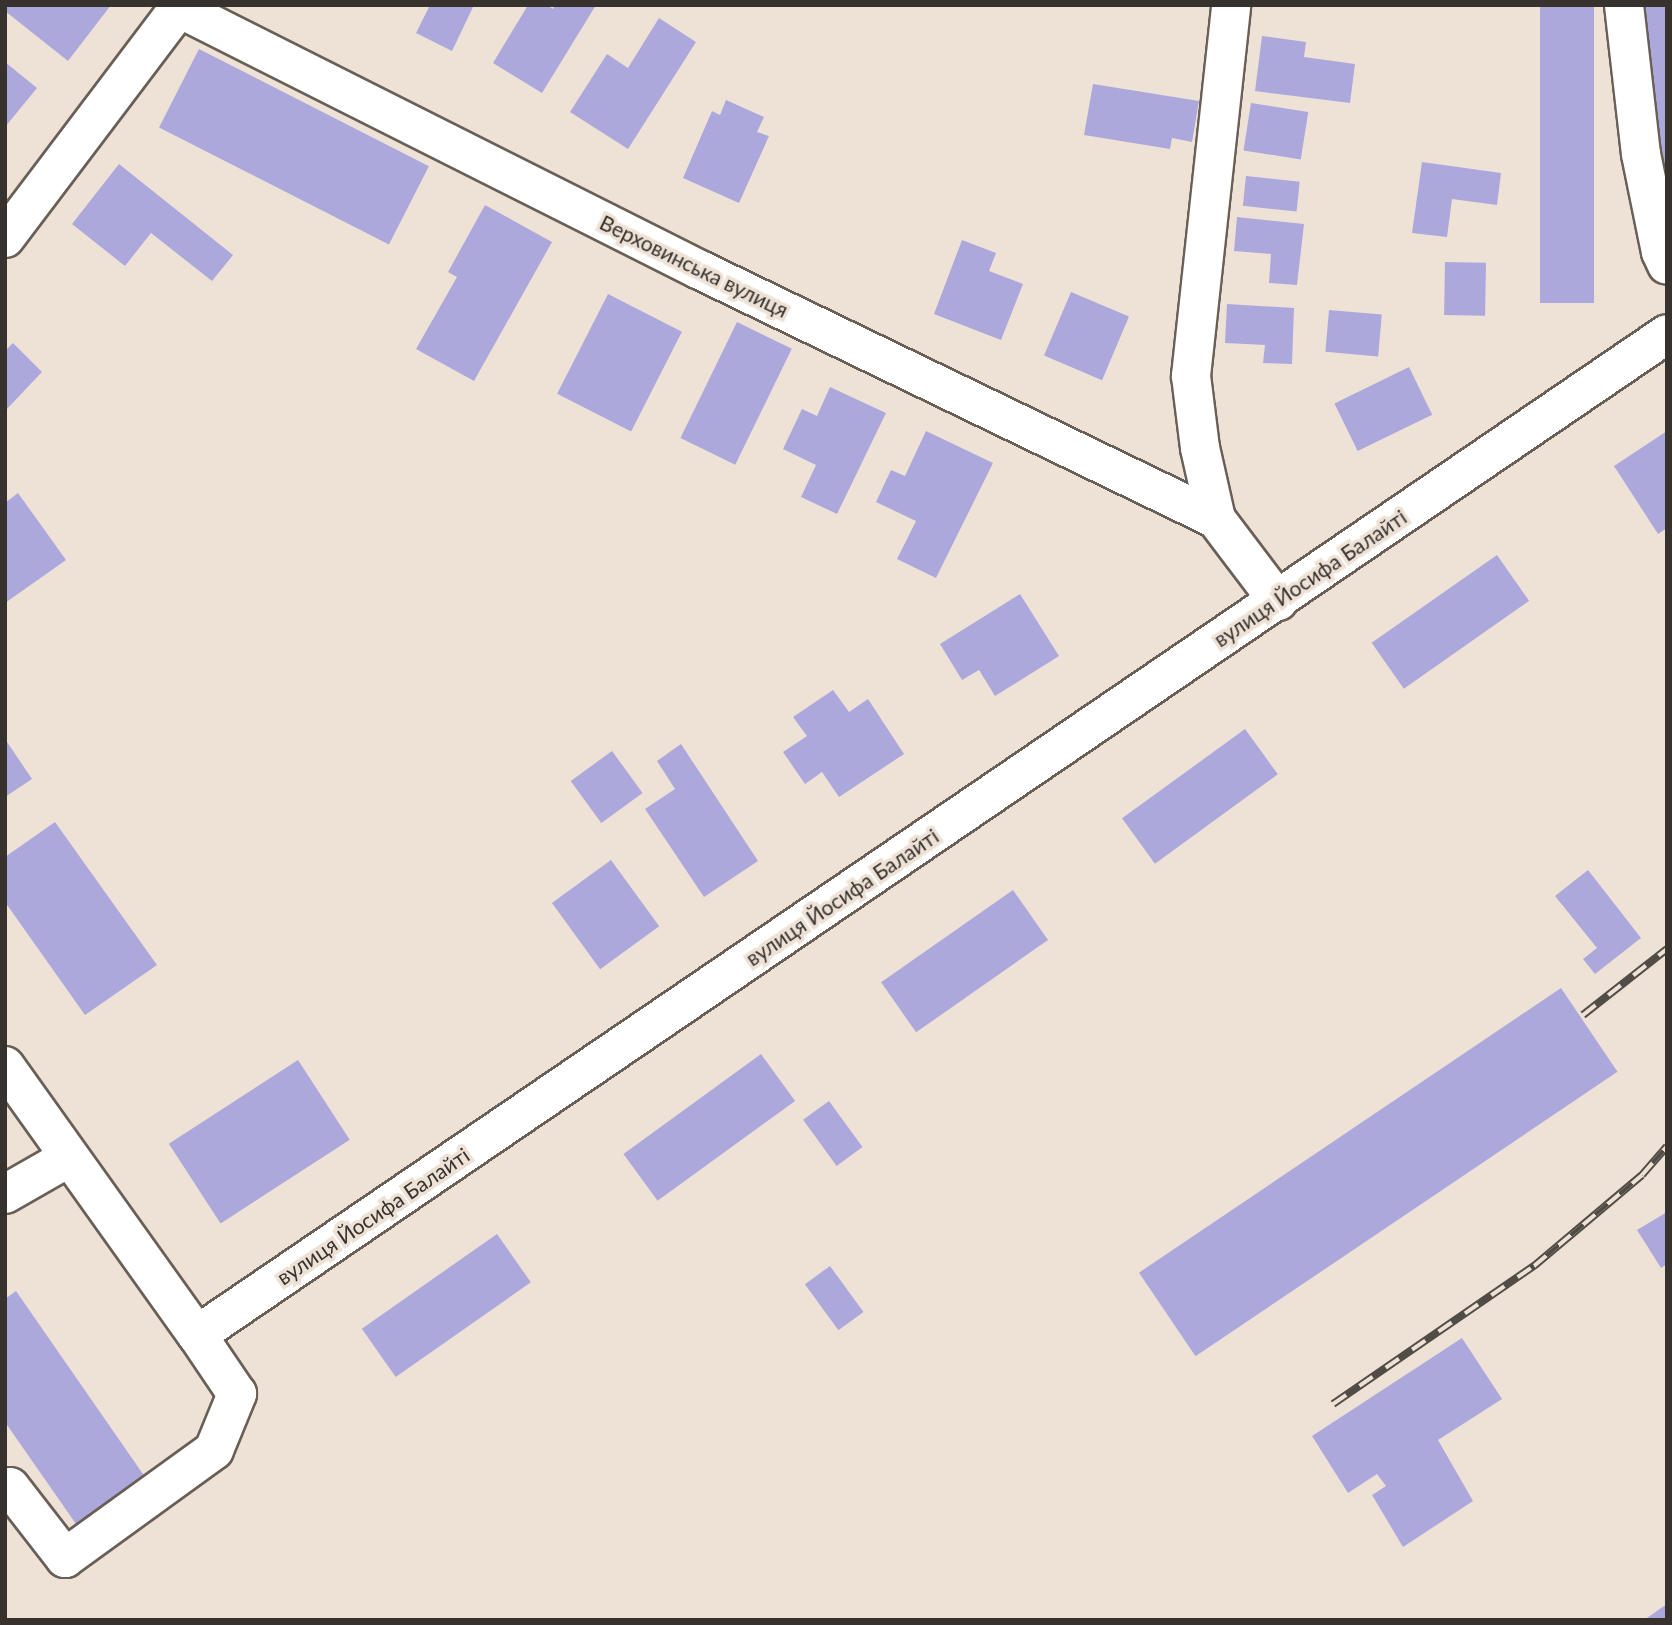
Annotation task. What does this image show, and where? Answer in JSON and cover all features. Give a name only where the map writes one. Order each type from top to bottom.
[{"type":"street","name":"Верховинська вулиця","points":[[1231,5],[1191,376],[1200,448],[1216,519],[1278,601]]},
{"type":"street","points":[[1624,5],[1642,154],[1661,252],[1667,265]]},
{"type":"street","name":"Верховинська вулиця","points":[[180,7],[713,276],[1216,519]]},
{"type":"street","points":[[5,238],[180,7]]},
{"type":"street","name":"вулиця Йосифа Балайті","points":[[197,1335],[1667,334]]},
{"type":"street","points":[[5,1066],[237,1394],[214,1450],[65,1558],[10,1487],[5,1490]]},
{"type":"street","points":[[5,1194],[68,1158]]},
{"type":"building","points":[[5,5],[111,5],[68,61],[5,11]]},
{"type":"building","points":[[430,5],[474,5],[452,51],[416,33]]},
{"type":"building","points":[[528,5],[547,5],[553,9],[555,5],[596,5],[542,93],[493,63]]},
{"type":"building","points":[[1540,5],[1594,5],[1594,303],[1540,303]]},
{"type":"building","points":[[1636,5],[1667,5],[1667,186],[1660,188]]},
{"type":"building","points":[[659,18],[696,42],[628,149],[570,112],[607,54],[628,68]]},
{"type":"building","points":[[1262,36],[1306,42],[1304,57],[1355,64],[1350,103],[1255,91]]},
{"type":"building","points":[[199,49],[429,166],[389,245],[159,127]]},
{"type":"building","points":[[5,62],[37,88],[5,127]]},
{"type":"building","points":[[1093,84],[1199,101],[1192,142],[1172,138],[1170,149],[1084,135]]},
{"type":"building","points":[[726,100],[764,117],[757,132],[769,136],[739,203],[683,178],[712,111],[720,115]]},
{"type":"building","points":[[1251,103],[1308,112],[1301,159],[1243,150]]},
{"type":"building","points":[[1422,162],[1501,173],[1497,205],[1452,199],[1447,237],[1412,233]]},
{"type":"building","points":[[119,164],[233,255],[212,281],[151,233],[125,266],[72,224]]},
{"type":"building","points":[[1246,176],[1300,182],[1297,211],[1243,206]]},
{"type":"building","points":[[485,205],[552,242],[474,381],[416,349],[457,277],[448,272]]},
{"type":"building","points":[[1237,217],[1304,224],[1297,285],[1269,283],[1271,254],[1234,251]]},
{"type":"building","points":[[962,240],[996,253],[989,271],[1023,284],[1001,340],[934,314]]},
{"type":"building","points":[[1445,262],[1486,263],[1485,316],[1444,315]]},
{"type":"building","points":[[1071,292],[1129,317],[1102,380],[1044,356]]},
{"type":"building","points":[[608,294],[682,332],[631,431],[557,394]]},
{"type":"building","points":[[1227,304],[1294,308],[1292,364],[1263,363],[1265,345],[1225,343]]},
{"type":"building","points":[[1329,310],[1382,315],[1378,356],[1325,352]]},
{"type":"building","points":[[737,322],[792,349],[735,465],[680,438]]},
{"type":"building","points":[[13,343],[42,372],[5,411],[5,351]]},
{"type":"building","points":[[1409,367],[1432,415],[1358,451],[1334,403]]},
{"type":"building","points":[[830,387],[886,413],[837,514],[801,497],[816,465],[783,449],[802,409],[817,416]]},
{"type":"building","points":[[926,431],[993,463],[936,578],[897,559],[916,521],[876,502],[891,470],[905,476]]},
{"type":"building","points":[[1667,431],[1667,528],[1658,534],[1614,466]]},
{"type":"building","points":[[18,493],[66,560],[5,603],[5,503]]},
{"type":"building","points":[[1497,555],[1529,601],[1404,689],[1372,643]]},
{"type":"building","points":[[1020,594],[1059,656],[995,696],[979,670],[962,680],[940,644]]},
{"type":"building","points":[[833,690],[849,712],[868,699],[904,754],[839,797],[822,772],[805,784],[783,752],[807,736],[793,717]]},
{"type":"building","points":[[1245,729],[1278,774],[1155,864],[1122,818]]},
{"type":"building","points":[[5,739],[32,779],[5,797]]},
{"type":"building","points":[[681,744],[758,861],[704,897],[645,809],[675,789],[657,761]]},
{"type":"building","points":[[612,751],[643,793],[601,823],[571,781]]},
{"type":"building","points":[[55,822],[157,965],[85,1015],[5,902],[5,857]]},
{"type":"building","points":[[611,860],[659,926],[600,969],[552,903]]},
{"type":"building","points":[[1588,870],[1641,938],[1595,974],[1583,959],[1597,948],[1555,896]]},
{"type":"building","points":[[1013,890],[1048,940],[916,1032],[881,982]]},
{"type":"building","points":[[1561,988],[1617,1072],[1195,1356],[1139,1273]]},
{"type":"building","points":[[761,1054],[795,1101],[658,1201],[623,1154]]},
{"type":"building","points":[[298,1060],[350,1140],[221,1224],[169,1144]]},
{"type":"building","points":[[829,1101],[863,1147],[837,1166],[803,1120]]},
{"type":"building","points":[[1667,1212],[1667,1264],[1661,1268],[1637,1230]]},
{"type":"building","points":[[497,1234],[531,1282],[396,1377],[362,1329]]},
{"type":"building","points":[[830,1266],[864,1312],[838,1330],[805,1284]]},
{"type":"building","points":[[16,1291],[145,1477],[76,1524],[5,1422],[5,1299]]},
{"type":"building","points":[[1462,1338],[1502,1399],[1438,1440],[1473,1501],[1403,1547],[1372,1495],[1386,1486],[1377,1474],[1348,1493],[1312,1436]]},
{"type":"building","points":[[1667,1604],[1667,1620],[1644,1620]]},
{"type":"railway","points":[[1583,1015],[1667,949]]},
{"type":"railway","points":[[1333,1404],[1534,1266],[1642,1175],[1667,1146]]}]
